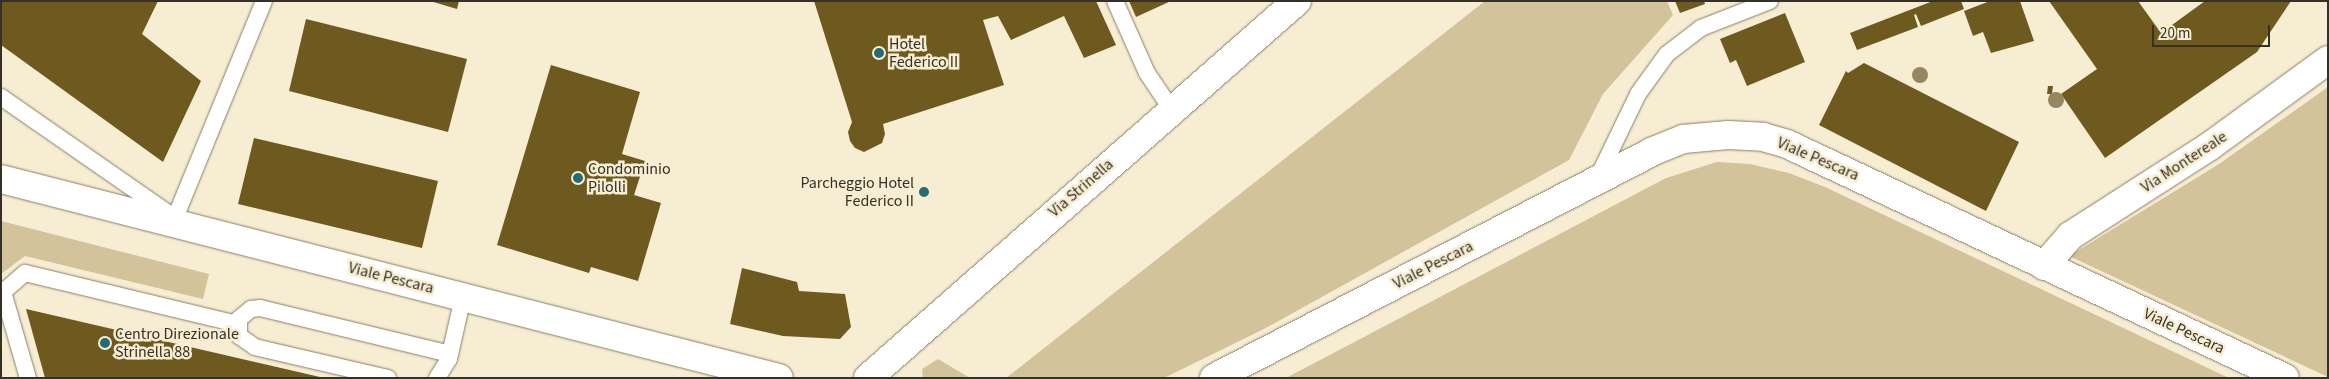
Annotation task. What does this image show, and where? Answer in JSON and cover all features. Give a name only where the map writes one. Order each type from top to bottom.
[{"type":"street","name":"Via Strinella","points":[[868,378],[1297,1]]},
{"type":"street","name":"Via Montereale","points":[[2044,266],[2070,236],[2210,146],[2328,60]]},
{"type":"street","name":"Viale Pescara","points":[[1214,378],[1597,179],[1683,139],[1712,135],[1763,137],[1787,144],[2285,378]]},
{"type":"street","name":"Viale Pescara","points":[[2,179],[182,222],[463,297],[725,371],[779,378]]},
{"type":"lane","points":[[1,97],[182,222],[264,1]]},
{"type":"lane","points":[[1116,1],[1146,73],[1172,110]]},
{"type":"lane","points":[[1597,179],[1638,94],[1667,54],[1701,28],[1770,1]]},
{"type":"lane","points":[[28,378],[3,292],[25,273],[238,324]]},
{"type":"lane","points":[[437,378],[450,354],[463,297]]},
{"type":"lane","points":[[388,378],[255,347],[239,336],[238,324],[244,313],[260,308],[450,354]]},
{"type":"shaded area","points":[[1485,1],[1667,1],[1673,15],[1603,94],[1569,160],[1264,329],[1164,378],[1006,378]]},
{"type":"shaded area","points":[[2328,87],[2328,377],[2069,256],[2219,164]]},
{"type":"shaded area","points":[[1717,162],[1750,164],[1789,173],[1825,187],[2229,378],[1286,378],[1666,178]]},
{"type":"shaded area","points":[[1,221],[209,274],[203,299],[25,256],[1,274]]},
{"type":"shaded area","points":[[938,359],[970,378],[923,378],[922,369]]},
{"type":"building","points":[[1,1],[158,1],[142,34],[201,81],[163,162],[1,45]]},
{"type":"building","points":[[430,1],[459,1],[457,9]]},
{"type":"building","points":[[814,1],[1096,1],[1116,45],[1084,58],[1064,16],[1011,40],[998,16],[983,20],[1004,85],[883,124],[885,134],[882,143],[864,152],[855,148],[850,141],[848,132],[852,122]]},
{"type":"building","points":[[1129,1],[1171,1],[1136,17]]},
{"type":"building","points":[[1675,1],[1704,1],[1705,4],[1680,13]]},
{"type":"building","points":[[1933,1],[1961,1],[1964,9],[1921,26],[1916,14],[1914,15],[1918,27],[1857,50],[1850,33]]},
{"type":"building","points":[[1990,1],[2020,1],[2034,41],[1991,53],[1983,32],[1973,36],[1964,11]]},
{"type":"building","points":[[2049,1],[2138,1],[2161,33],[2205,1],[2291,1],[2257,52],[2105,158],[2061,94],[2097,69]]},
{"type":"building","points":[[1785,13],[1805,62],[1747,86],[1736,60],[1730,63],[1720,39]]},
{"type":"building","points":[[306,19],[467,59],[448,132],[289,91]]},
{"type":"building","points":[[1864,63],[2019,142],[1986,211],[1819,125],[1846,71],[1848,73]]},
{"type":"building","name":"Condominio Pilolli","points":[[551,65],[640,92],[622,154],[645,161],[634,195],[661,203],[638,281],[591,267],[589,273],[497,245]]},
{"type":"building","points":[[2048,86],[2053,86],[2052,94],[2047,94]]},
{"type":"building","points":[[254,138],[438,181],[422,248],[238,204]]},
{"type":"building","points":[[742,268],[797,282],[799,291],[845,294],[851,327],[840,339],[783,336],[730,324]]},
{"type":"building","name":"Centro Direzionale Strinella 88","points":[[26,309],[320,377],[320,378],[45,378]]},
{"type":"place","name":"Hotel Federico II","points":[[879,53]]},
{"type":"place","name":"Condominio Pilolli","points":[[578,178]]},
{"type":"place","name":"Parcheggio Hotel Federico II","points":[[924,192]]},
{"type":"place","name":"Centro Direzionale Strinella 88","points":[[105,343]]}]
